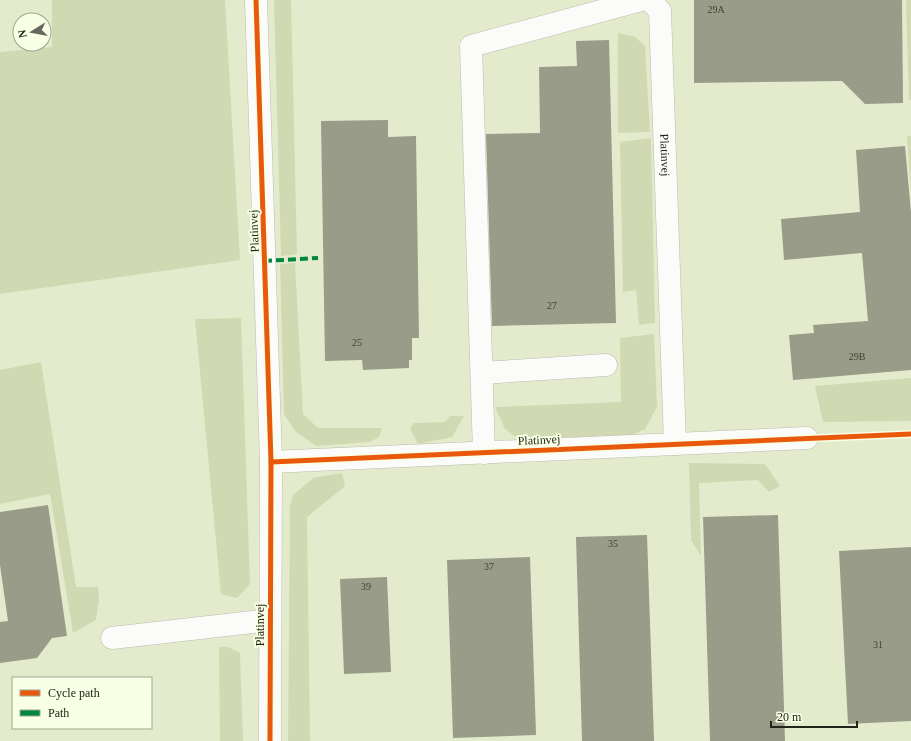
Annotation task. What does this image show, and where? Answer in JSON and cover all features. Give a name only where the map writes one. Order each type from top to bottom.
[{"type":"street","name":"Platinvej","points":[[256,0],[271,462],[270,741]]},
{"type":"street","name":"Platinvej","points":[[651,4],[675,444]]},
{"type":"street","points":[[484,453],[471,46],[651,4]]},
{"type":"street","points":[[482,373],[606,365]]},
{"type":"street","name":"Platinvej","points":[[271,462],[807,438]]},
{"type":"street","points":[[112,638],[270,620]]},
{"type":"shaded area","points":[[0,0],[911,0],[911,741],[0,741]]},
{"type":"shaded area","points":[[52,0],[225,0],[240,260],[0,294],[0,52],[52,52]]},
{"type":"shaded area","points":[[274,0],[291,0],[297,254],[281,256]]},
{"type":"shaded area","points":[[906,0],[911,0],[911,100],[909,100]]},
{"type":"shaded area","points":[[618,33],[635,37],[645,46],[650,132],[618,133]]},
{"type":"shaded area","points":[[907,136],[911,136],[911,192]]},
{"type":"shaded area","points":[[651,138],[655,323],[639,325],[636,290],[623,292],[620,142]]},
{"type":"shaded area","points":[[295,263],[303,414],[318,428],[382,428],[379,437],[370,442],[316,446],[295,431],[284,414],[280,264]]},
{"type":"shaded area","points":[[241,318],[250,584],[237,598],[221,594],[195,319]]},
{"type":"shaded area","points":[[654,334],[657,407],[645,429],[631,436],[517,438],[505,429],[495,407],[621,402],[620,338]]},
{"type":"shaded area","points":[[41,362],[76,587],[98,587],[99,600],[96,620],[73,633],[50,494],[0,504],[0,370]]},
{"type":"shaded area","points":[[911,378],[911,421],[823,422],[815,386]]},
{"type":"shaded area","points":[[450,416],[464,416],[452,437],[418,444],[410,429],[414,423],[445,422]]},
{"type":"shaded area","points":[[689,463],[765,464],[780,486],[769,492],[758,480],[699,483],[701,556],[691,540]]},
{"type":"shaded area","points":[[342,473],[345,486],[307,517],[310,741],[288,741],[290,505],[293,495],[313,478]]},
{"type":"shaded area","points":[[219,647],[228,647],[240,653],[243,741],[220,741]]},
{"type":"building","points":[[694,0],[902,0],[903,103],[865,104],[842,81],[694,83]]},
{"type":"building","points":[[609,40],[616,323],[492,326],[486,134],[540,133],[539,67],[577,66],[576,41]]},
{"type":"building","points":[[388,120],[388,137],[416,136],[419,338],[412,338],[412,360],[409,360],[409,368],[363,370],[362,360],[325,361],[321,121]]},
{"type":"building","points":[[905,146],[911,212],[911,370],[793,380],[789,335],[814,333],[813,325],[868,321],[862,253],[784,260],[781,219],[860,212],[856,150]]},
{"type":"building","points":[[48,505],[67,636],[52,638],[37,658],[0,663],[0,622],[8,621],[0,565],[0,512]]},
{"type":"building","points":[[778,515],[785,741],[710,741],[703,517]]},
{"type":"building","points":[[647,535],[654,741],[582,741],[576,537]]},
{"type":"building","points":[[911,547],[911,721],[848,724],[839,551]]},
{"type":"building","points":[[530,557],[536,735],[453,738],[447,560]]},
{"type":"building","points":[[387,577],[391,672],[344,674],[340,579]]},
{"type":"marked path","points":[[264,261],[318,258]]},
{"type":"cycle path","points":[[256,0],[271,462],[270,741]]},
{"type":"cycle path","points":[[271,462],[911,434]]}]
